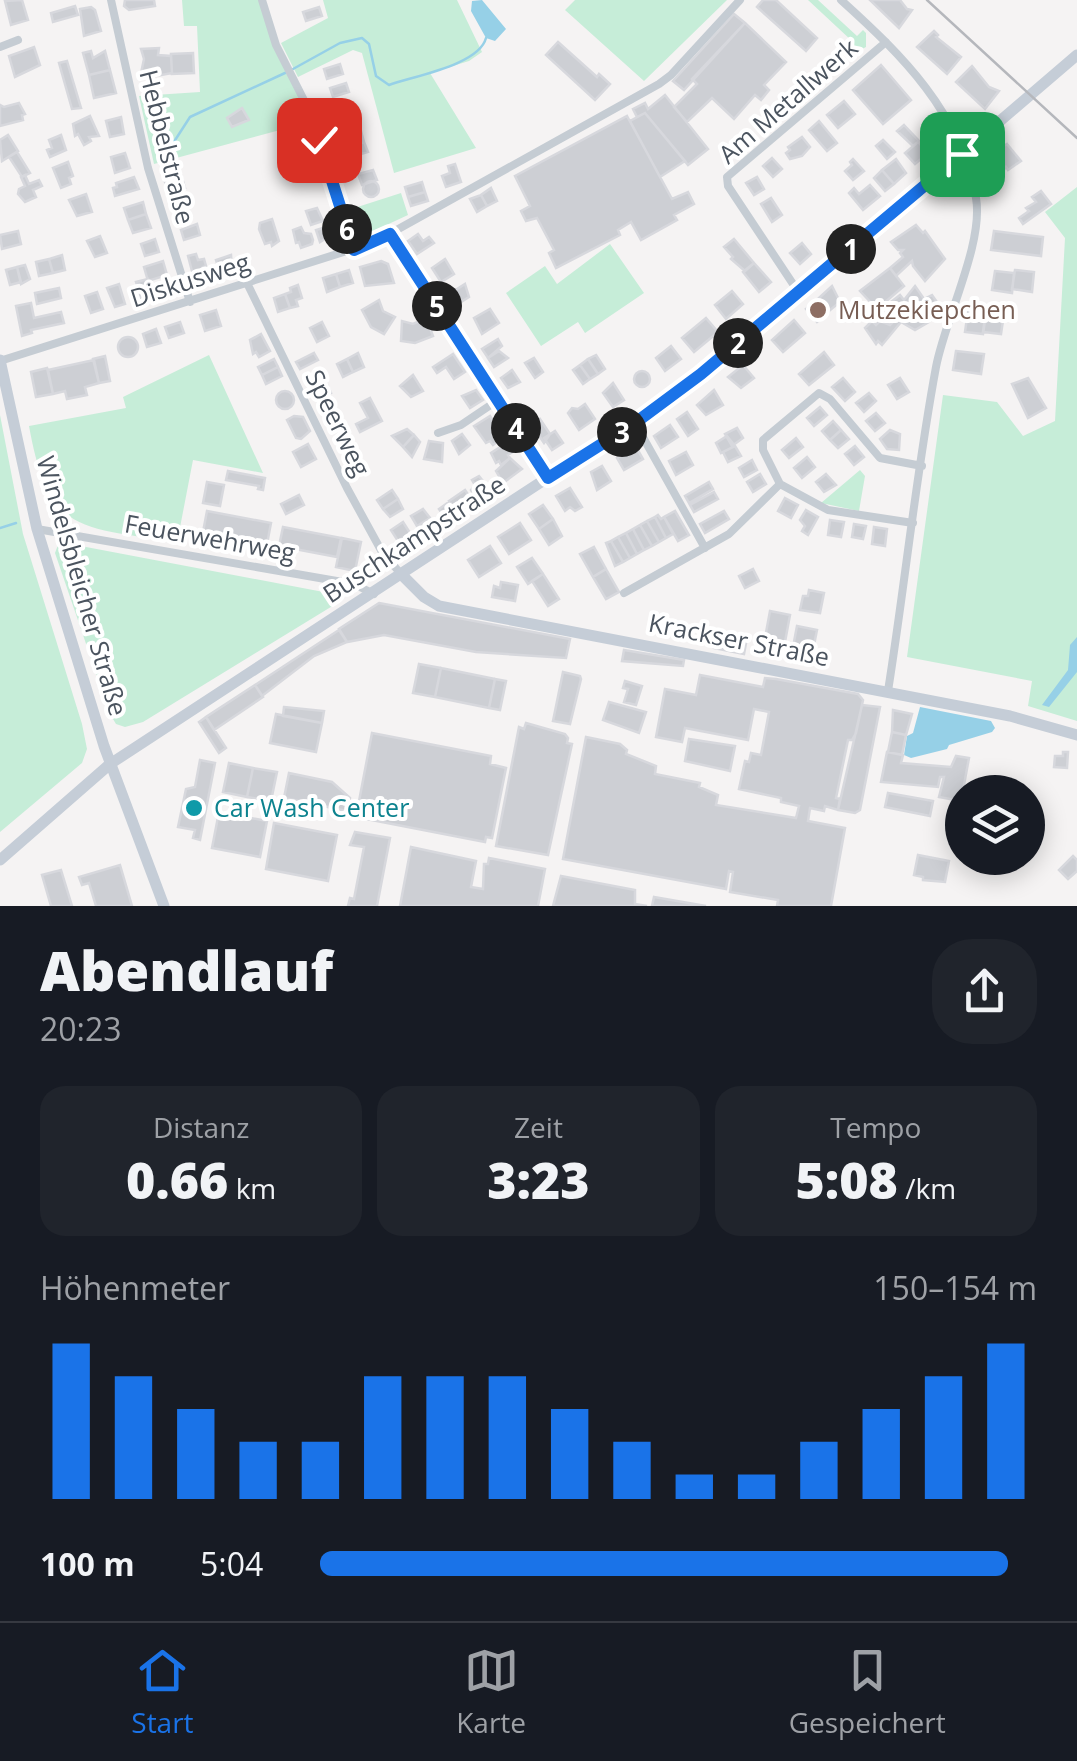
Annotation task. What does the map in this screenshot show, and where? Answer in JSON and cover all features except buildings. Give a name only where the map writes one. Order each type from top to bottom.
[{"type":"main road","name":"Buschkampstraße","points":[[0,860],[110,764],[635,423],[798,294],[1077,55]]},
{"type":"main road","name":"Windelsbleicher Straße","points":[[0,360],[37,529],[110,764],[164,906]]},
{"type":"main road","name":"Krackser Straße","points":[[402,575],[439,606],[1010,716],[1077,734]]},
{"type":"street","name":"Hebbelstraße","points":[[111,0],[148,168],[190,302]]},
{"type":"street","points":[[262,0],[278,50],[306,100],[354,250]]},
{"type":"street","name":"Diskusweg","points":[[0,360],[354,250],[390,234],[671,75],[740,0]]},
{"type":"street","name":"Am Metallwerk","points":[[842,0],[933,94],[962,154],[976,199],[976,218],[940,346],[888,692]]},
{"type":"street","points":[[0,45],[18,40]]},
{"type":"street","name":"Am Metallwerk","points":[[798,294],[728,186],[728,177],[886,42]]},
{"type":"street","points":[[390,234],[548,478]]},
{"type":"street","name":"Speerweg","points":[[248,283],[348,488],[382,552],[402,575]]},
{"type":"street","points":[[913,523],[828,510],[780,484],[762,450],[764,440],[819,393],[830,399],[880,458],[922,466]]},
{"type":"street","points":[[438,433],[461,425],[498,400]]},
{"type":"street","points":[[635,423],[706,548]]},
{"type":"street","points":[[624,593],[736,528],[780,484]]},
{"type":"street","name":"Feuerwehrweg","points":[[37,529],[354,584],[374,594]]},
{"type":"green space","points":[[182,0],[259,0],[310,122],[154,164],[139,96],[200,92],[197,26],[184,26]]},
{"type":"green space","points":[[323,0],[457,0],[482,52],[469,61],[430,73],[476,148],[394,173],[362,53],[353,50],[298,77],[281,43],[328,18]]},
{"type":"green space","points":[[575,0],[727,0],[644,81],[565,10]]},
{"type":"green space","points":[[808,0],[818,0],[857,36],[863,30],[866,47],[856,52],[847,47],[852,41]]},
{"type":"green space","points":[[1077,187],[1077,721],[1028,706],[1032,681],[907,657],[943,395],[997,402],[1023,436],[1055,421],[1065,238],[1045,212]]},
{"type":"green space","points":[[401,193],[408,215],[354,240],[345,211]]},
{"type":"green space","points":[[610,244],[644,293],[585,333],[578,322],[541,346],[506,293],[545,266],[557,284]]},
{"type":"green space","points":[[209,355],[263,473],[193,460],[177,543],[93,527],[59,507],[37,462],[29,426],[126,408],[123,397]]},
{"type":"green space","points":[[0,415],[23,534],[87,749],[82,763],[0,832]]},
{"type":"green space","points":[[860,470],[865,476],[859,511],[821,503]]},
{"type":"green space","points":[[65,543],[334,594],[339,602],[143,722],[125,727],[116,724],[110,714],[55,553],[58,545]]},
{"type":"water","points":[[482,0],[506,29],[495,41],[486,38],[471,11],[472,1]]},
{"type":"water","points":[[1077,637],[1077,672],[1049,707],[1042,705],[1068,670],[1070,645]]},
{"type":"water","points":[[920,707],[991,721],[995,728],[947,749],[911,758],[904,755],[907,736],[913,733]]},
{"type":"waterway","points":[[293,69],[340,43],[362,38],[369,44],[376,76],[389,85],[459,62],[481,47],[486,38]]},
{"type":"waterway","points":[[170,148],[190,117],[285,73]]},
{"type":"waterway","points":[[0,528],[16,523]]},
{"type":"railway","points":[[927,0],[1077,138]]},
{"type":"place","name":"Mutzekiepchen","points":[[818,310]]},
{"type":"place","name":"Car Wash Center","points":[[194,808]]},
{"type":"route","points":[[319,140],[354,250],[390,234],[548,478],[609,441],[701,374],[962,154]]}]
